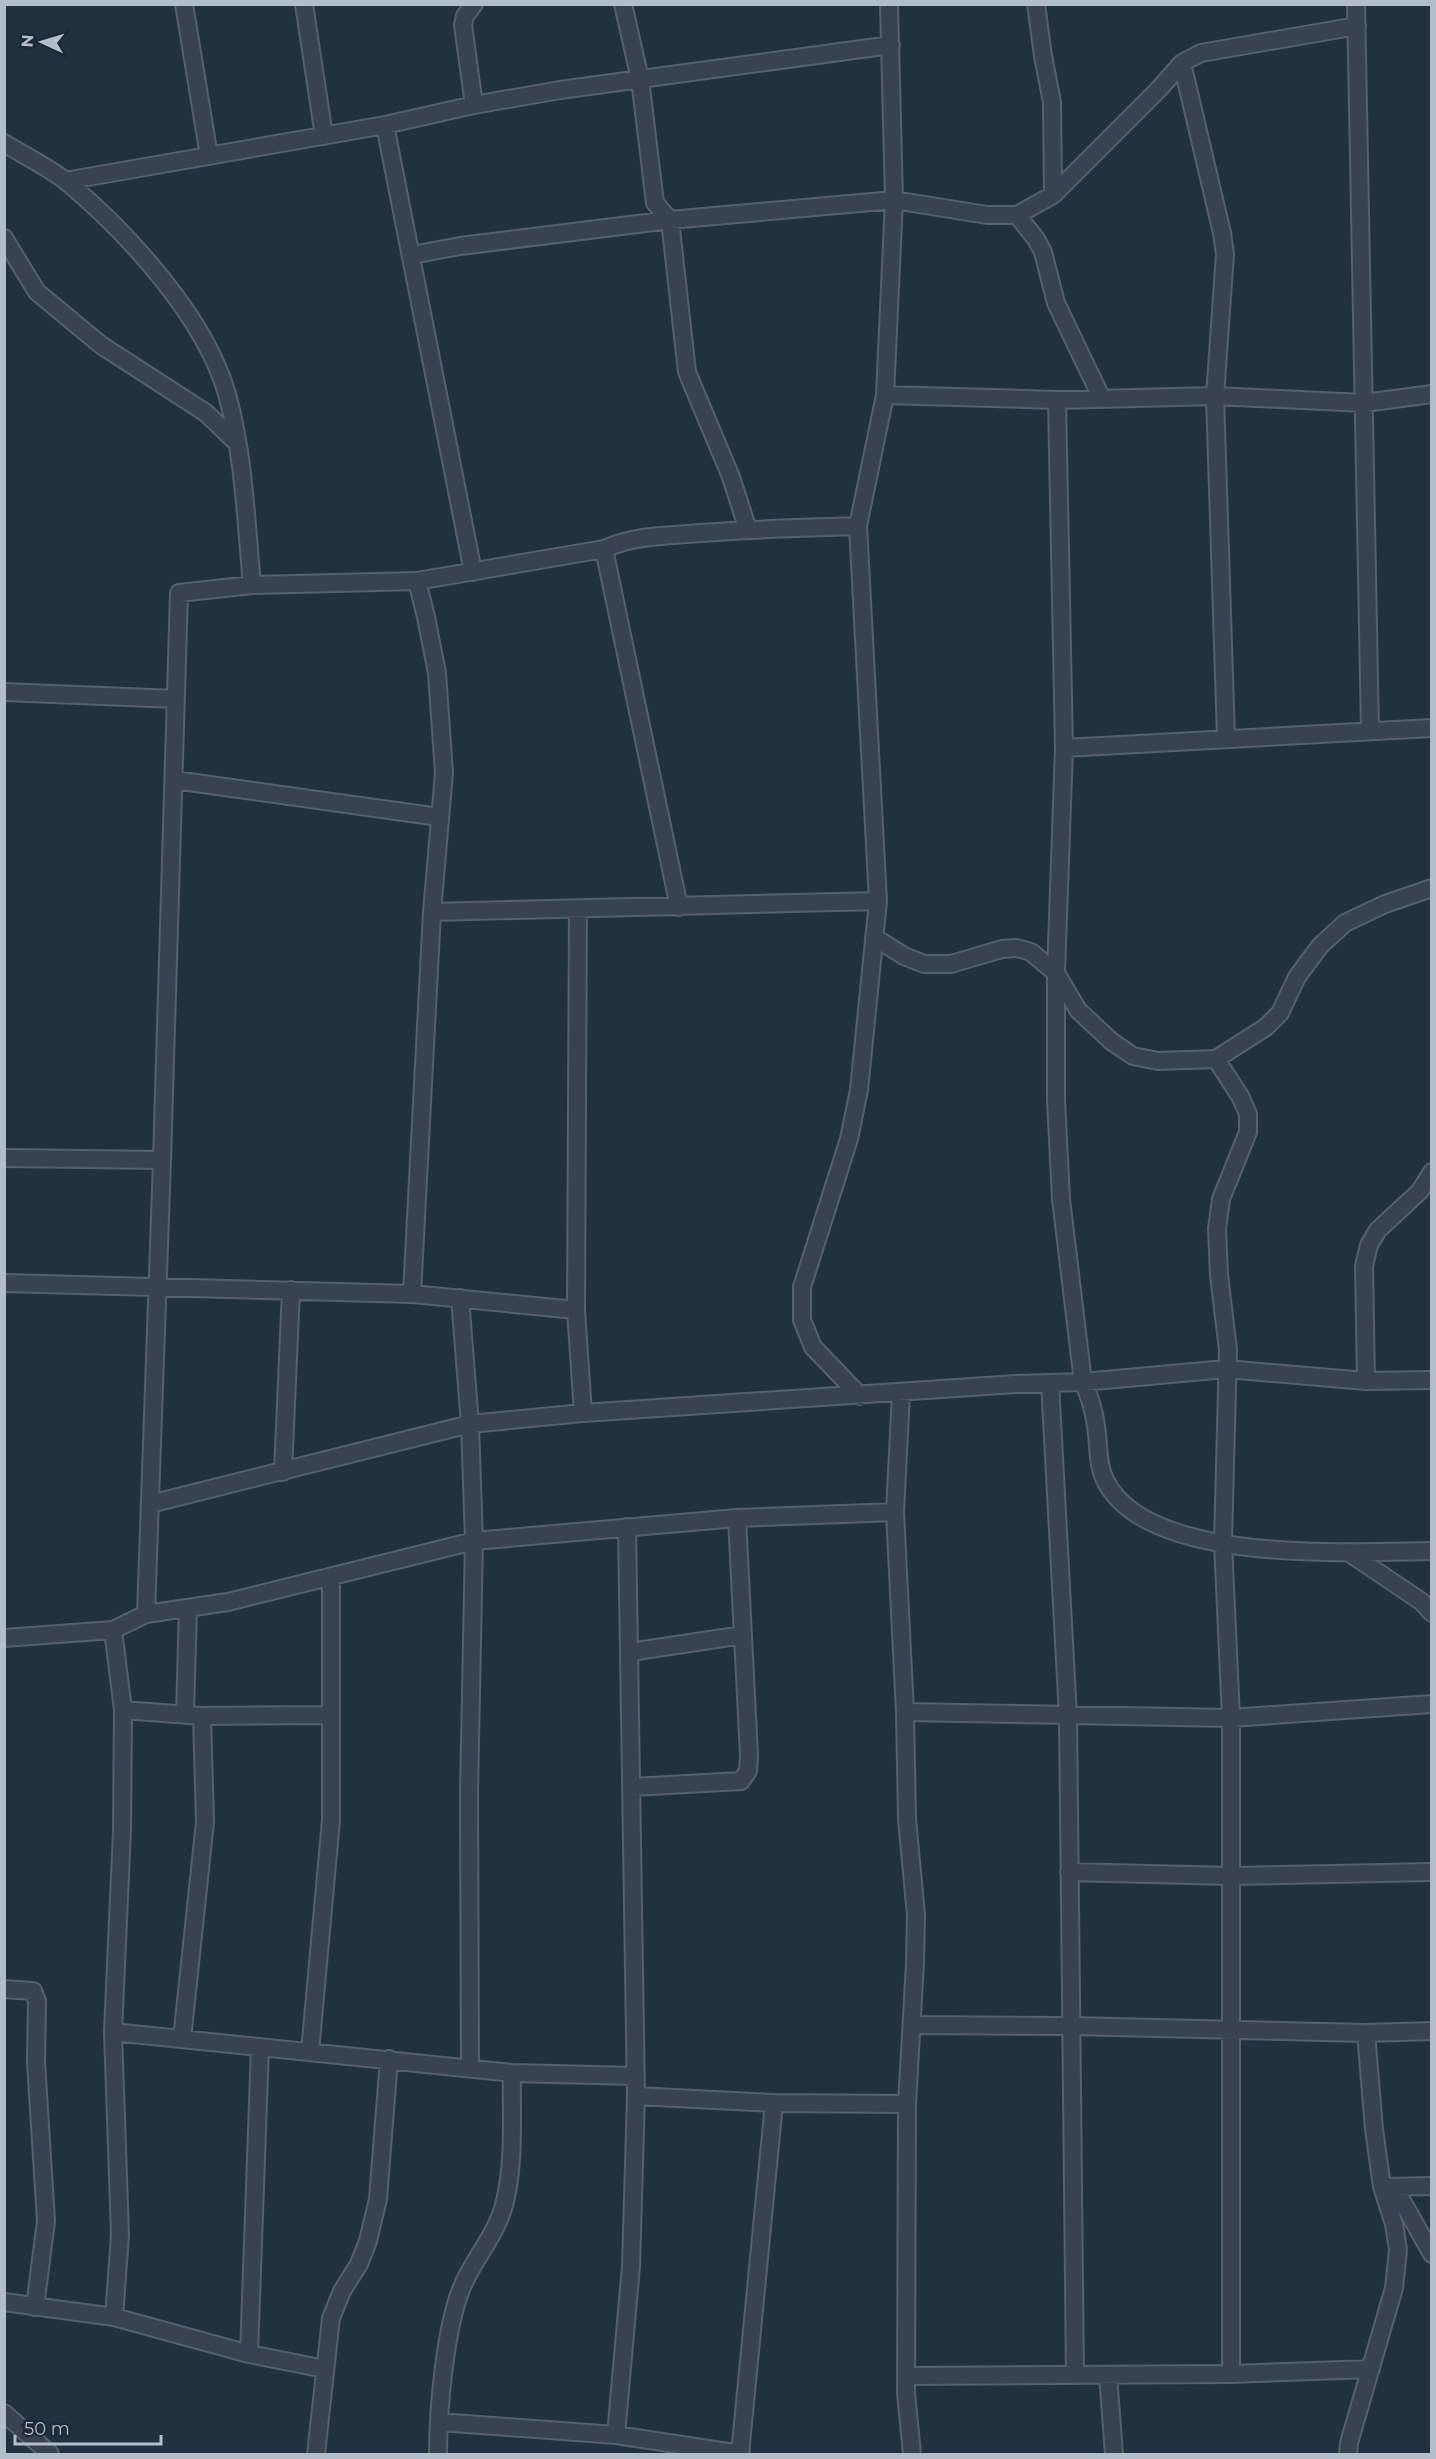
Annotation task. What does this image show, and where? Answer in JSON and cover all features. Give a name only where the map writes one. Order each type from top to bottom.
[{"type":"street","points":[[184,4],[209,156]]},
{"type":"street","points":[[304,4],[324,136]]},
{"type":"street","points":[[474,4],[465,16],[463,25],[474,105]]},
{"type":"street","points":[[624,4],[640,79],[655,203],[670,220],[687,372],[731,477],[748,530]]},
{"type":"street","points":[[860,1396],[813,1347],[802,1320],[802,1287],[849,1139],[859,1090],[878,901],[858,526],[885,395],[894,200],[889,4]]},
{"type":"street","points":[[1036,4],[1052,102],[1053,195]]},
{"type":"street","points":[[1356,4],[1370,731]]},
{"type":"street","points":[[412,255],[460,246],[670,220],[894,200],[987,215],[1017,215],[1053,195],[1182,63],[1201,53],[1357,26]]},
{"type":"street","points":[[65,181],[385,125],[474,105],[640,79],[891,45]]},
{"type":"street","points":[[1182,63],[1225,254],[1215,396],[1226,738]]},
{"type":"street","points":[[385,125],[473,572]]},
{"type":"street","points":[[4,143],[65,181],[136,246],[205,338],[227,394],[242,470],[252,585]]},
{"type":"street","points":[[1017,215],[1036,238],[1056,303],[1102,399]]},
{"type":"street","points":[[4,238],[37,292],[101,345],[206,413],[236,442]]},
{"type":"street","points":[[885,395],[1057,400],[1215,396],[1364,403],[1431,394]]},
{"type":"street","points":[[1057,400],[1064,748],[1056,973],[1056,1100],[1061,1200],[1083,1382],[1092,1401],[1100,1466],[1105,1480],[1118,1498],[1140,1518],[1161,1528],[1224,1543],[1293,1552],[1431,1551]]},
{"type":"street","points":[[146,1614],[174,780],[178,593],[252,585],[417,581],[604,549],[626,540],[645,537],[858,526]]},
{"type":"street","points":[[604,549],[679,907]]},
{"type":"street","points":[[412,1294],[432,912],[444,773],[438,684],[417,581]]},
{"type":"street","points":[[4,692],[176,699]]},
{"type":"street","points":[[1064,748],[1431,728]]},
{"type":"street","points":[[174,780],[439,817]]},
{"type":"street","points":[[874,937],[904,956],[924,964],[951,964],[1002,949],[1017,948],[1031,952],[1056,973],[1078,1010],[1111,1041],[1133,1056],[1158,1061],[1216,1059],[1266,1027],[1280,1013],[1297,977],[1320,946],[1345,923],[1384,904],[1431,888]]},
{"type":"street","points":[[432,912],[878,901]]},
{"type":"street","points":[[578,909],[576,1310],[583,1413]]},
{"type":"street","points":[[1216,1059],[1240,1096],[1248,1114],[1248,1132],[1221,1199],[1217,1229],[1219,1275],[1228,1350],[1224,1543],[1231,1718],[1231,2374]]},
{"type":"street","points":[[4,1158],[162,1160]]},
{"type":"street","points":[[1366,1381],[1364,1266],[1369,1245],[1378,1230],[1419,1191],[1431,1172]]},
{"type":"street","points":[[4,1283],[412,1294],[576,1310]]},
{"type":"street","points":[[283,1472],[291,1290]]},
{"type":"street","points":[[460,1298],[470,1424],[474,1541],[469,1793],[470,2069]]},
{"type":"street","points":[[150,1504],[470,1424],[583,1413],[1083,1382],[1226,1369],[1366,1381],[1431,1380]]},
{"type":"street","points":[[1050,1383],[1068,1716],[1075,2375]]},
{"type":"street","points":[[901,1393],[896,1512],[905,1712],[904,1758],[907,1819],[916,1915],[907,2104],[906,2376],[908,2431],[912,2454]]},
{"type":"street","points":[[4,1638],[113,1630],[146,1614],[228,1602],[474,1541],[737,1518],[896,1512]]},
{"type":"street","points":[[632,1787],[741,1780],[748,1771],[737,1518]]},
{"type":"street","points":[[616,2435],[631,2266],[636,2096],[627,1527]]},
{"type":"street","points":[[1348,1552],[1422,1602],[1431,1613]]},
{"type":"street","points":[[310,2052],[331,1820],[331,1577]]},
{"type":"street","points":[[182,2040],[205,1822],[194,1715],[188,1608]]},
{"type":"street","points":[[113,1630],[123,1710],[122,1831],[113,2032],[120,2235],[114,2317]]},
{"type":"street","points":[[630,1652],[743,1635]]},
{"type":"street","points":[[905,1712],[1231,1718],[1431,1704]]},
{"type":"street","points":[[123,1710],[194,1715],[331,1714]]},
{"type":"street","points":[[1069,1872],[1231,1876],[1431,1872]]},
{"type":"street","points":[[4,1989],[33,1991],[37,2001],[36,2062],[46,2221],[35,2307]]},
{"type":"street","points":[[912,2025],[1071,2026],[1366,2033],[1431,2031]]},
{"type":"street","points":[[113,2032],[513,2073],[636,2076]]},
{"type":"street","points":[[1348,2454],[1349,2443],[1394,2288],[1398,2250],[1388,2187],[1374,2129],[1366,2033]]},
{"type":"street","points":[[249,2355],[260,2047]]},
{"type":"street","points":[[316,2454],[331,2318],[342,2291],[359,2264],[368,2241],[378,2199],[389,2059]]},
{"type":"street","points":[[438,2454],[443,2383],[454,2309],[462,2285],[497,2225],[505,2204],[510,2177],[513,2073]]},
{"type":"street","points":[[636,2096],[774,2103],[907,2104]]},
{"type":"street","points":[[440,2422],[616,2435],[740,2454],[774,2103]]},
{"type":"street","points":[[1388,2187],[1431,2186]]},
{"type":"street","points":[[1388,2187],[1431,2254]]},
{"type":"street","points":[[4,2302],[114,2317],[249,2355],[325,2369]]},
{"type":"street","points":[[906,2376],[1231,2374],[1371,2368]]},
{"type":"street","points":[[1108,2375],[1114,2454]]},
{"type":"street","points":[[4,2413],[50,2454]]}]
